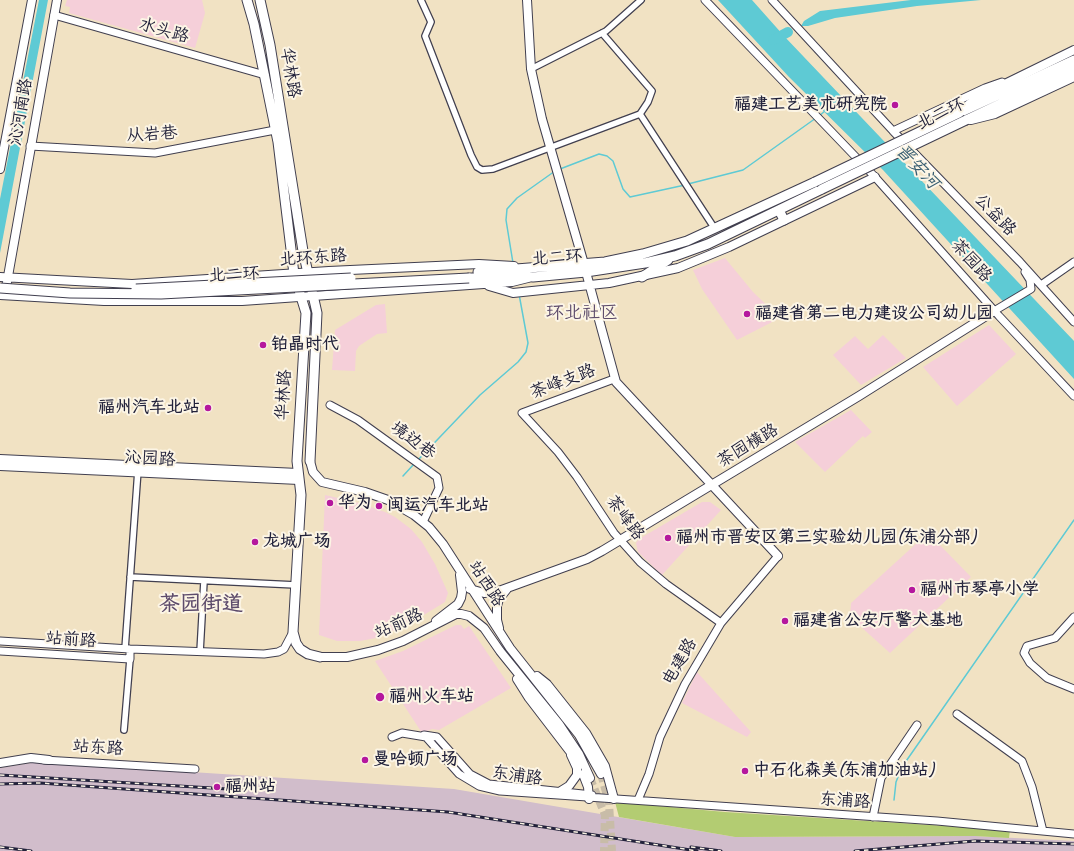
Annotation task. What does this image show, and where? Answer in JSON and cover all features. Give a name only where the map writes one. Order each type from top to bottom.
[{"type":"main road","name":"沁河南路","points":[[0,169],[3,140],[32,0]]},
{"type":"main road","name":"沁河南路","points":[[0,294],[30,146],[57,0]]},
{"type":"main road","name":"华林路","points":[[248,0],[275,130],[294,274],[306,313],[297,461],[300,495],[293,632],[296,643],[300,649],[308,654],[320,656]]},
{"type":"main road","name":"华林路","points":[[260,0],[270,45],[307,273],[317,313],[310,461]]},
{"type":"main road","points":[[527,0],[531,69],[614,379],[778,556]]},
{"type":"main road","points":[[960,113],[976,98],[1074,50]]},
{"type":"main road","name":"北二环","points":[[585,268],[643,254],[687,241],[716,229],[1074,60]]},
{"type":"main road","name":"北二环","points":[[0,282],[137,289],[516,273],[585,268],[625,268],[675,256],[708,244],[1074,68]]},
{"type":"main road","points":[[966,120],[995,114],[1074,78]]},
{"type":"main road","points":[[483,284],[513,293],[589,285],[642,277],[695,262],[875,177]]},
{"type":"main road","points":[[779,210],[784,220]]},
{"type":"main road","points":[[642,277],[675,256]]},
{"type":"main road","name":"北环东路","points":[[4,277],[132,284],[479,264],[516,273]]},
{"type":"main road","points":[[0,294],[147,302],[242,301],[483,284],[516,273]]},
{"type":"main road","name":"北二环","points":[[0,294],[70,293],[143,295],[469,275]]},
{"type":"main road","name":"茶园横路","points":[[470,589],[478,592],[490,593],[508,589],[587,559],[712,486],[994,311]]},
{"type":"main road","points":[[0,458],[138,470],[298,477]]},
{"type":"main road","name":"站西路","points":[[310,461],[315,475],[322,482],[365,492],[399,505],[423,522],[436,535],[500,633],[525,667],[571,724],[586,746],[601,774]]},
{"type":"main road","name":"沁园路","points":[[0,466],[138,470]]},
{"type":"main road","points":[[424,630],[458,604],[461,598],[462,585],[459,569]]},
{"type":"main road","points":[[500,633],[497,620],[497,606],[499,599],[508,589]]},
{"type":"main road","name":"站前路","points":[[320,656],[347,657],[361,655],[396,644],[461,614],[472,618],[484,628]]},
{"type":"main road","name":"站西路","points":[[484,628],[500,651],[566,733],[590,778]]},
{"type":"main road","points":[[500,651],[529,698],[570,750],[586,780],[589,796]]},
{"type":"main road","points":[[525,667],[547,684],[586,733],[605,766],[614,799]]},
{"type":"main road","points":[[562,791],[569,786],[576,775],[577,768],[570,750]]},
{"type":"main road","points":[[0,764],[31,758],[49,760]]},
{"type":"street","points":[[421,0],[431,22],[425,36],[471,155],[478,167],[482,170],[493,169],[640,114],[648,102],[652,91],[602,33]]},
{"type":"street","points":[[531,69],[602,33],[641,0]]},
{"type":"street","name":"茶园路","points":[[705,0],[875,177],[994,311],[1074,396]]},
{"type":"street","name":"公益路","points":[[772,0],[893,131],[1014,256],[1074,322]]},
{"type":"street","name":"水头路","points":[[54,15],[265,76]]},
{"type":"street","points":[[893,131],[985,88],[1015,78]]},
{"type":"street","points":[[640,114],[682,180],[716,229]]},
{"type":"street","name":"从岩巷","points":[[30,146],[155,153],[275,130]]},
{"type":"street","points":[[994,311],[1031,289],[1029,277],[1016,263],[1014,256]]},
{"type":"street","points":[[1041,285],[1074,262]]},
{"type":"street","name":"茶峰支路","points":[[522,413],[614,379]]},
{"type":"street","name":"境边巷","points":[[330,405],[358,420],[437,477],[440,485],[423,522]]},
{"type":"street","name":"茶峰路","points":[[522,413],[558,452],[620,540],[640,562],[658,578],[721,623]]},
{"type":"street","points":[[124,730],[130,659],[128,649],[130,577],[138,470]]},
{"type":"street","name":"电建路","points":[[638,800],[649,774],[660,738],[672,709],[721,623],[778,556]]},
{"type":"street","points":[[130,577],[296,585]]},
{"type":"street","points":[[200,652],[204,581]]},
{"type":"street","points":[[1074,617],[1055,638],[1027,646],[1024,653],[1030,664],[1047,678],[1074,689]]},
{"type":"street","name":"站前路","points":[[0,641],[128,649],[274,653],[281,651],[287,646],[293,632]]},
{"type":"street","name":"站前路","points":[[0,650],[130,659]]},
{"type":"street","points":[[957,714],[1022,761],[1032,787],[1043,831]]},
{"type":"street","points":[[873,818],[881,778],[917,725]]},
{"type":"street","points":[[392,737],[402,733],[416,735]]},
{"type":"street","name":"东浦路","points":[[416,735],[428,738],[450,767],[459,774],[484,787],[505,792],[589,796]]},
{"type":"street","name":"东浦路","points":[[416,735],[438,737],[473,777],[484,782],[501,786],[562,791],[614,799],[1074,834]]},
{"type":"street","name":"站东路","points":[[49,760],[195,769]]},
{"type":"shaded area","points":[[67,0],[202,0],[205,13],[195,48],[69,13],[70,7],[65,6]]},
{"type":"shaded area","points":[[725,258],[753,292],[780,318],[737,340],[702,289],[693,270]]},
{"type":"shaded area","points":[[385,304],[387,333],[377,334],[359,346],[356,351],[355,371],[332,370],[335,330],[376,305]]},
{"type":"shaded area","points":[[989,325],[1016,354],[957,406],[923,367]]},
{"type":"shaded area","points":[[883,335],[906,358],[861,385],[833,355],[855,336],[868,349]]},
{"type":"shaded area","points":[[851,410],[872,432],[865,438],[863,436],[825,472],[795,442]]},
{"type":"shaded area","points":[[325,495],[359,503],[385,512],[395,517],[411,529],[422,542],[435,564],[448,593],[445,602],[409,624],[376,638],[360,641],[337,641],[319,635]]},
{"type":"shaded area","name":"福州市晋安区第三实验幼儿园(东浦分部)","points":[[702,502],[710,502],[721,510],[662,575],[638,552],[636,543],[639,539]]},
{"type":"shaded area","name":"福州市琴亭小学","points":[[936,541],[971,577],[890,653],[850,617],[851,603],[918,542]]},
{"type":"shaded area","points":[[456,625],[461,625],[464,629],[469,626],[511,688],[439,730],[432,729],[422,733],[375,661],[403,651]]},
{"type":"shaded area","points":[[697,672],[751,732],[747,737],[682,703]]},
{"type":"shaded area","name":"福州站","points":[[37,762],[454,789],[735,837],[975,836],[1074,841],[1074,851],[0,851],[0,768]]},
{"type":"green space","points":[[615,802],[725,812],[1010,830],[1009,838],[975,836],[735,837],[619,817]]},
{"type":"water","points":[[39,0],[48,0],[0,253],[0,199]]},
{"type":"water","points":[[718,0],[752,0],[784,36],[1074,341],[1074,379],[883,170],[789,77]]},
{"type":"water","points":[[911,0],[981,0],[917,6],[835,18],[808,26],[801,26],[804,21],[820,11]]},
{"type":"waterway","points":[[773,40],[788,32]]},
{"type":"waterway","points":[[819,116],[825,111]]},
{"type":"waterway","points":[[688,184],[743,170],[816,118]]},
{"type":"waterway","points":[[560,169],[599,154],[607,156],[613,161],[623,189],[630,197],[685,185]]},
{"type":"waterway","points":[[513,263],[506,220],[507,209],[517,198],[555,171]]},
{"type":"waterway","points":[[418,460],[480,395],[518,362],[526,352],[528,343],[519,294]]},
{"type":"waterway","points":[[403,476],[414,464]]},
{"type":"waterway","points":[[894,800],[896,782],[902,767],[1074,520]]},
{"type":"tunnel","points":[[601,774],[609,803],[612,851]]},
{"type":"tunnel","points":[[590,778],[605,815],[604,851]]},
{"type":"railway","points":[[0,775],[244,790]]},
{"type":"railway","points":[[0,784],[40,783],[448,812],[697,851]]},
{"type":"railway","points":[[855,851],[975,841],[1074,844]]},
{"type":"railway","points":[[0,847],[31,851]]},
{"type":"railway","points":[[691,847],[721,851]]},
{"type":"place","name":"福建工艺美术研究院","points":[[895,105]]},
{"type":"place","name":"福建省第二电力建设公司幼儿园","points":[[747,314]]},
{"type":"place","name":"铂晶时代","points":[[263,345]]},
{"type":"place","name":"福州汽车北站","points":[[208,408]]},
{"type":"place","name":"华为","points":[[330,503]]},
{"type":"place","name":"闽运汽车北站","points":[[379,506]]},
{"type":"place","name":"福州市晋安区第三实验幼儿园(东浦分部)","points":[[668,538]]},
{"type":"place","name":"龙城广场","points":[[255,542]]},
{"type":"place","name":"福州市琴亭小学","points":[[912,590]]},
{"type":"place","name":"福建省公安厅警犬基地","points":[[785,621]]},
{"type":"place","name":"福州火车站","points":[[380,697]]},
{"type":"place","name":"曼哈顿广场","points":[[365,760]]},
{"type":"place","name":"中石化森美(东浦加油站)","points":[[745,771]]},
{"type":"place","name":"福州站","points":[[217,787]]},
{"type":"district","name":"环北社区","points":[[582,313]]},
{"type":"district","name":"茶园街道","points":[[201,604]]},
{"type":"water label","name":"晋安河","points":[[917,167]]}]
